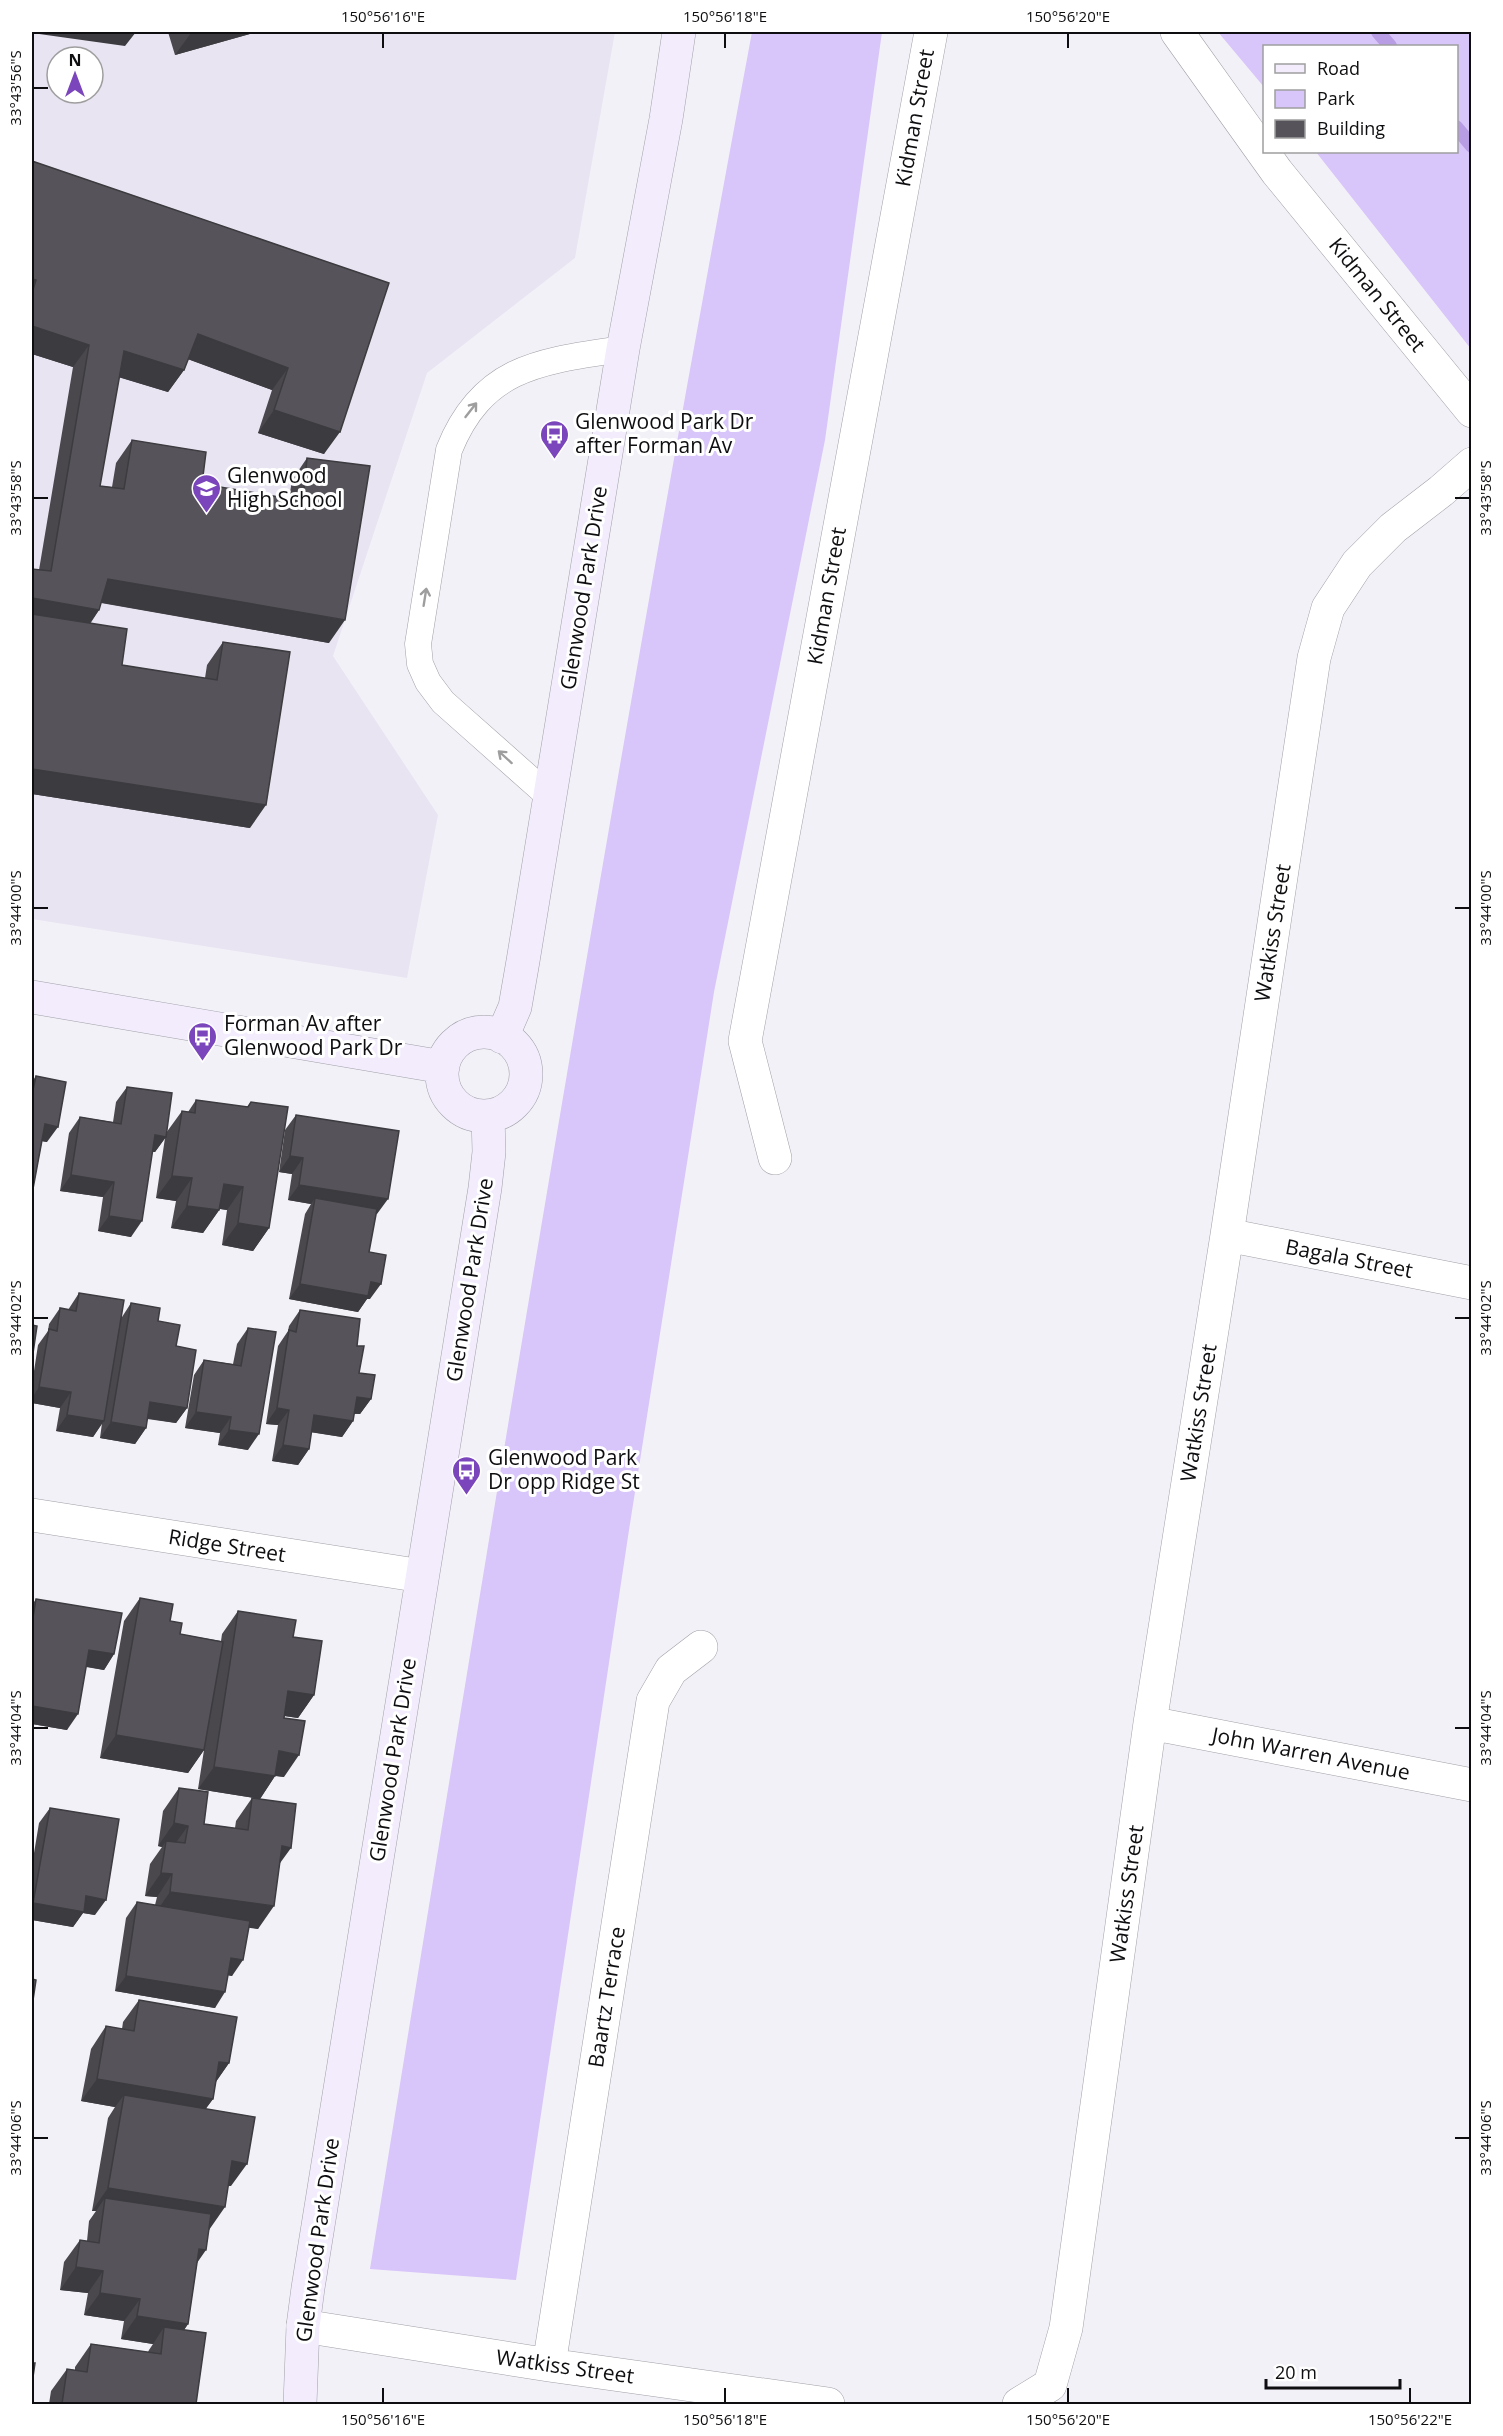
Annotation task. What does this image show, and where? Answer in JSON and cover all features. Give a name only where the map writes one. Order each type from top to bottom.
[{"type":"street","name":"Glenwood Park Drive","points":[[502,1037],[515,1007],[623,349],[666,119],[679,32]]},
{"type":"street","name":"Kidman Street","points":[[775,1158],[745,1041],[931,32]]},
{"type":"street","name":"Kidman Street","points":[[1177,32],[1263,152]]},
{"type":"street","name":"Kidman Street","points":[[1263,153],[1472,411]]},
{"type":"street","name":"Watkiss Street","points":[[1018,2404],[1050,2385],[1066,2328],[1150,1723],[1227,1235],[1314,658],[1328,608],[1364,557],[1393,528],[1472,464]]},
{"type":"street","points":[[32,998],[443,1067]]},
{"type":"street","points":[[490,1032],[514,1044],[522,1055],[526,1068],[526,1082],[522,1094],[513,1105],[501,1113],[488,1116],[463,1110],[453,1102],[446,1092],[443,1067],[447,1054],[455,1044],[465,1037],[490,1032]]},
{"type":"street","name":"Glenwood Park Drive","points":[[300,2404],[303,2326],[485,1188],[489,1152],[488,1116]]},
{"type":"street","name":"Bagala Street","points":[[1227,1235],[1472,1283]]},
{"type":"street","name":"Ridge Street","points":[[32,1515],[422,1576]]},
{"type":"street","name":"Baartz Terrace","points":[[549,2365],[653,1701],[671,1671],[701,1647]]},
{"type":"street","name":"John Warren Avenue","points":[[1150,1723],[1472,1785]]},
{"type":"street","name":"Watkiss Street","points":[[303,2326],[549,2365],[828,2404]]},
{"type":"lane","points":[[549,796],[443,702],[428,682],[420,664],[418,644],[449,450],[458,427],[475,404],[496,385],[522,370],[546,361],[623,349]]},
{"type":"shaded area","name":"Glenwood High School","points":[[32,32],[615,32],[575,258],[427,373],[333,656],[438,815],[407,978],[32,919]]},
{"type":"green space","points":[[752,32],[882,32],[825,440],[714,992],[629,1530],[516,2280],[370,2269],[507,1429],[602,869]]},
{"type":"green space","points":[[1218,32],[1471,32],[1471,349],[1317,153],[1458,153],[1458,45],[1263,45],[1263,86]]},
{"type":"building","points":[[32,161],[389,283],[340,432],[274,410],[288,368],[198,334],[184,370],[124,351],[100,486],[124,489],[132,440],[206,452],[202,484],[303,501],[307,458],[370,466],[345,620],[108,579],[99,610],[32,598],[32,569],[51,571],[89,345],[32,326],[32,293],[36,280],[32,279]]},
{"type":"building","points":[[32,614],[127,629],[122,665],[217,680],[223,642],[290,652],[266,805],[32,769]]},
{"type":"building","points":[[36,1076],[66,1082],[58,1127],[45,1124],[32,1194],[32,1090]]},
{"type":"building","points":[[127,1087],[172,1093],[166,1137],[155,1135],[142,1221],[109,1216],[114,1182],[71,1175],[80,1117],[121,1124]]},
{"type":"building","points":[[196,1100],[248,1107],[251,1102],[288,1107],[269,1228],[238,1223],[243,1187],[224,1184],[219,1210],[187,1206],[192,1178],[172,1176],[182,1111],[195,1113]]},
{"type":"building","points":[[296,1115],[399,1131],[388,1199],[299,1185],[303,1158],[290,1156]]},
{"type":"building","points":[[315,1198],[377,1209],[369,1252],[386,1255],[381,1284],[371,1282],[368,1296],[300,1284]]},
{"type":"building","points":[[79,1293],[124,1300],[104,1421],[67,1415],[71,1392],[39,1387],[49,1329],[57,1331],[60,1308],[76,1311]]},
{"type":"building","points":[[131,1303],[160,1308],[158,1321],[180,1325],[176,1346],[196,1350],[187,1408],[150,1402],[146,1428],[111,1422]]},
{"type":"building","points":[[300,1310],[360,1319],[357,1346],[364,1346],[359,1373],[375,1375],[371,1399],[357,1397],[353,1421],[314,1415],[309,1449],[283,1445],[289,1410],[277,1408],[289,1330],[296,1332]]},
{"type":"building","points":[[32,1325],[37,1326],[32,1360]]},
{"type":"building","points":[[248,1328],[276,1332],[259,1434],[229,1430],[231,1417],[196,1412],[204,1360],[241,1366]]},
{"type":"building","points":[[140,1598],[173,1604],[170,1621],[182,1623],[180,1634],[223,1642],[204,1750],[116,1735]]},
{"type":"building","points":[[36,1599],[122,1613],[114,1654],[89,1650],[78,1714],[32,1706],[32,1624]]},
{"type":"building","points":[[238,1611],[296,1620],[293,1637],[322,1641],[314,1695],[288,1691],[284,1718],[305,1721],[299,1755],[279,1751],[275,1776],[214,1767]]},
{"type":"building","points":[[179,1788],[208,1792],[204,1824],[248,1830],[252,1798],[296,1804],[291,1848],[282,1846],[274,1906],[170,1892],[172,1874],[161,1873],[166,1841],[185,1843],[188,1826],[174,1823]]},
{"type":"building","points":[[50,1808],[119,1819],[106,1900],[86,1896],[84,1912],[33,1903]]},
{"type":"building","points":[[137,1902],[250,1921],[243,1960],[231,1958],[225,1992],[126,1976]]},
{"type":"building","points":[[32,1979],[36,1980],[32,2007]]},
{"type":"building","points":[[139,2000],[237,2017],[229,2063],[219,2062],[213,2099],[97,2079],[106,2026],[134,2031]]},
{"type":"building","points":[[124,2095],[255,2117],[247,2164],[232,2161],[225,2207],[108,2188]]},
{"type":"building","points":[[105,2198],[211,2214],[206,2250],[199,2249],[188,2324],[137,2316],[140,2299],[100,2293],[103,2271],[76,2267],[80,2240],[99,2243]]},
{"type":"building","points":[[164,2327],[206,2333],[196,2404],[62,2404],[67,2369],[87,2372],[91,2344],[161,2354]]},
{"type":"building","points":[[32,2363],[35,2363],[32,2384]]},
{"type":"waterway","points":[[1378,32],[1389,45]]},
{"type":"waterway","points":[[1458,129],[1472,146]]},
{"type":"place","name":"Glenwood Park Dr after Forman Av","points":[[554,460]]},
{"type":"place","name":"Glenwood High School","points":[[206,514]]},
{"type":"place","name":"Forman Av after Glenwood Park Dr","points":[[203,1062]]},
{"type":"place","name":"Glenwood Park Dr opp Ridge St","points":[[467,1496]]}]
